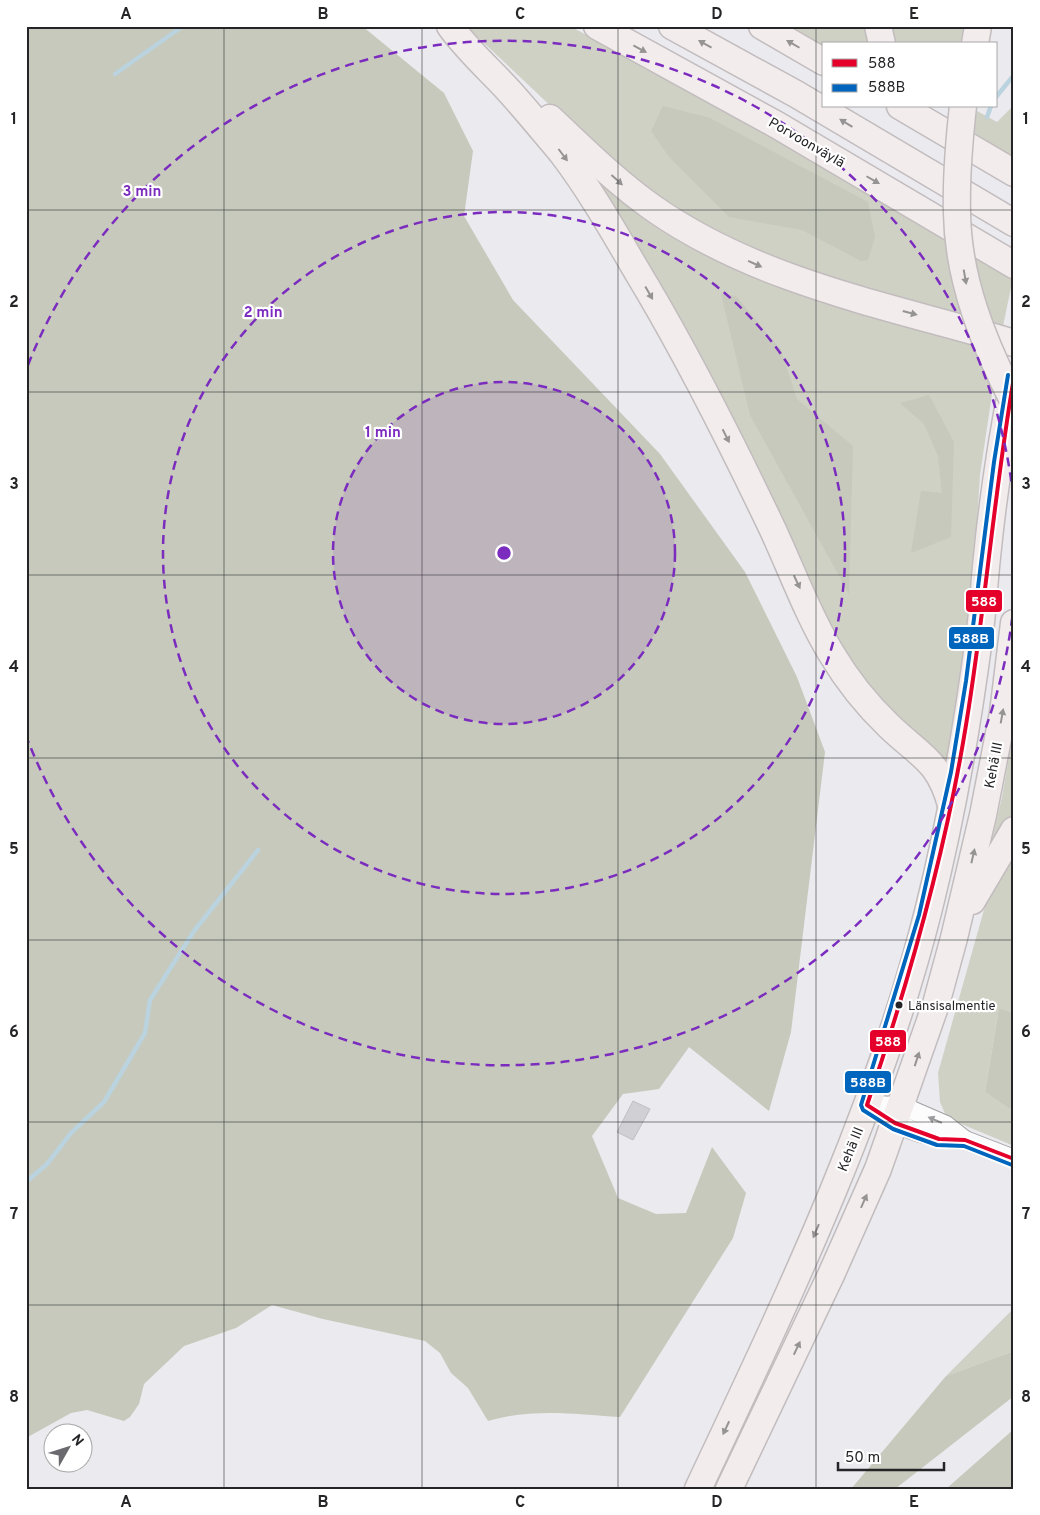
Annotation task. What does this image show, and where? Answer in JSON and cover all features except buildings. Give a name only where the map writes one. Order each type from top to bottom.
[{"type":"highway","points":[[452,26],[626,187],[689,230],[757,265],[831,292],[946,322],[1014,343]]},
{"type":"highway","points":[[452,26],[467,49],[510,91],[536,122],[588,193],[648,290],[711,404],[830,652],[848,680],[868,704],[890,727],[925,756],[940,773],[952,806]]},
{"type":"highway","name":"Porvoonväylä","points":[[597,26],[777,125],[1007,261]]},
{"type":"highway","points":[[672,26],[796,94],[1011,221]]},
{"type":"highway","points":[[762,26],[822,61]]},
{"type":"highway","points":[[878,26],[882,42]]},
{"type":"highway","points":[[975,42],[978,26]]},
{"type":"highway","points":[[903,108],[1014,173]]},
{"type":"highway","points":[[923,108],[974,150]]},
{"type":"highway","points":[[963,108],[956,215],[966,282],[977,321],[991,356],[1014,402]]},
{"type":"highway","name":"Kehä III","points":[[698,1489],[800,1268],[867,1105],[895,1024],[926,918],[952,806],[980,636],[1001,443],[1014,376]]},
{"type":"highway","name":"Kehä III","points":[[729,1489],[831,1275],[878,1169],[899,1114],[936,1004],[954,938],[983,814],[1003,713],[1014,624]]},
{"type":"highway","points":[[954,938],[980,886],[1014,830]]},
{"type":"street","points":[[867,1105],[899,1114],[939,1139],[965,1140],[1014,1159]]},
{"type":"shaded area","points":[[26,26],[362,26],[444,93],[473,151],[464,216],[513,300],[660,454],[745,572],[797,677],[825,752],[791,1032],[769,1111],[689,1047],[659,1089],[623,1094],[592,1136],[618,1198],[656,1214],[686,1213],[712,1147],[746,1193],[733,1238],[620,1417],[537,1413],[521,1414],[488,1421],[468,1388],[451,1373],[440,1353],[425,1341],[323,1319],[272,1305],[236,1328],[184,1346],[144,1384],[139,1404],[130,1417],[124,1421],[87,1410],[71,1413],[55,1422],[42,1422],[42,1429],[26,1438]]},
{"type":"shaded area","points":[[466,26],[570,26],[792,148],[1013,278],[1002,331],[772,263],[703,230],[626,177]]},
{"type":"shaded area","points":[[781,26],[869,26],[873,42],[822,42],[822,49]]},
{"type":"shaded area","points":[[886,26],[967,26],[964,42],[889,42]]},
{"type":"shaded area","points":[[1014,105],[1014,158],[973,132],[977,111],[997,122]]},
{"type":"shaded area","points":[[663,106],[710,118],[868,202],[875,237],[868,260],[861,261],[802,230],[729,217],[669,157],[651,131]]},
{"type":"shaded area","points":[[574,155],[615,190],[973,342],[993,387],[980,475],[969,644],[951,761],[939,757],[857,678]]},
{"type":"shaded area","points":[[721,294],[736,296],[781,350],[797,399],[853,446],[849,594],[750,415]]},
{"type":"shaded area","points":[[929,395],[954,442],[951,537],[911,553],[921,491],[942,493],[938,456],[924,424],[900,403]]},
{"type":"shaded area","points":[[1014,728],[1014,821],[988,857],[1002,797]]},
{"type":"shaded area","points":[[1014,847],[1014,1013],[999,1008],[985,1092],[1014,1112],[1014,1146],[947,1118],[940,1102],[938,1073],[989,892]]},
{"type":"shaded area","points":[[999,1008],[1014,1013],[1014,1112],[985,1092]]},
{"type":"shaded area","points":[[1014,1308],[1014,1351],[946,1376]]},
{"type":"shaded area","points":[[1014,1351],[1014,1396],[895,1489],[851,1489],[946,1376]]},
{"type":"shaded area","points":[[1014,1429],[1014,1489],[946,1489]]},
{"type":"waterway","points":[[115,74],[183,26]]},
{"type":"waterway","points":[[998,95],[1014,75]]},
{"type":"waterway","points":[[987,117],[990,108]]},
{"type":"waterway","points":[[26,1182],[47,1164],[71,1133],[104,1102],[145,1033],[150,1000],[194,931],[258,850]]},
{"type":"transit line","name":"588B","points":[[1008,375],[994,462],[966,681],[951,772],[919,915],[861,1105],[863,1110],[893,1129],[937,1145],[964,1146],[1012,1165]]},
{"type":"transit line","name":"588","points":[[1014,377],[973,682],[948,822],[911,965],[867,1105],[895,1123],[939,1139],[965,1140],[1014,1159]]},
{"type":"place","name":"Länsisalmentie","points":[[899,1005]]}]
